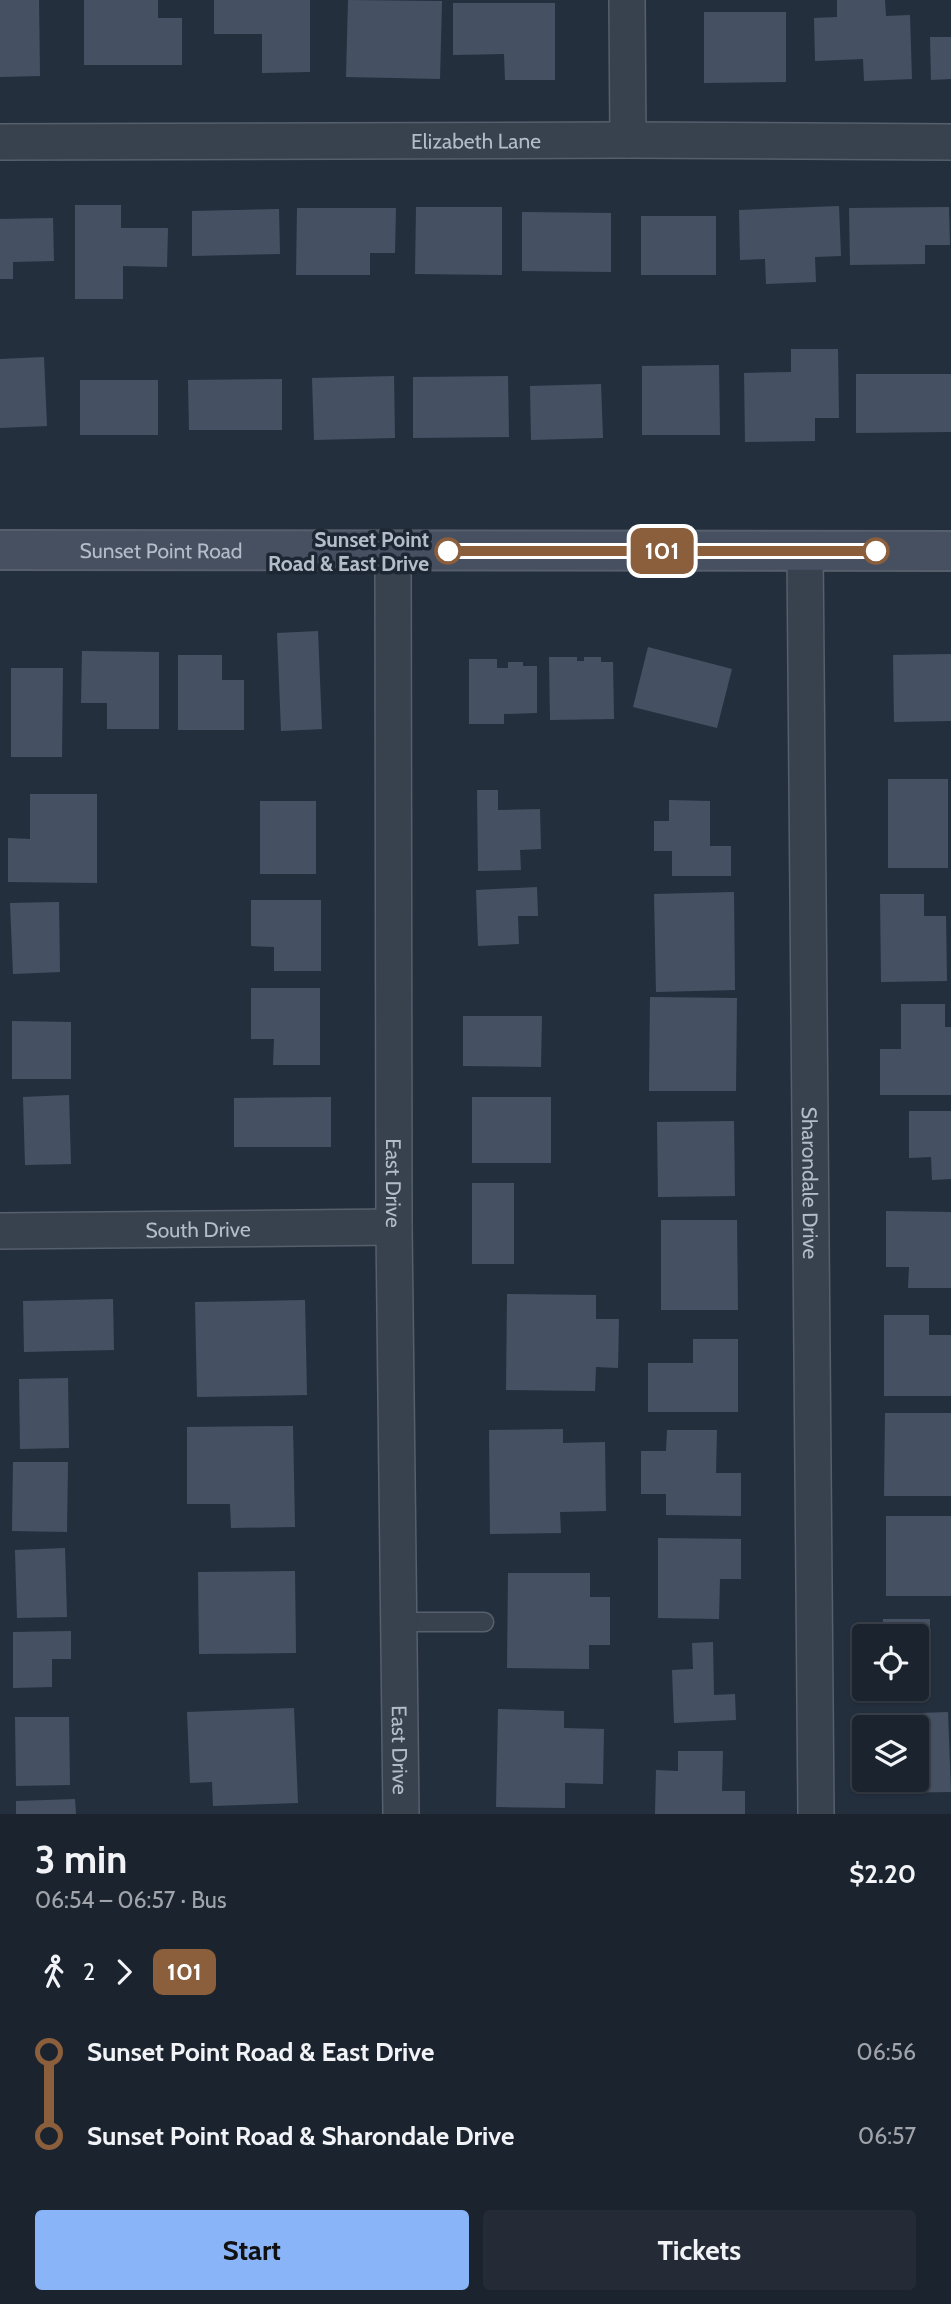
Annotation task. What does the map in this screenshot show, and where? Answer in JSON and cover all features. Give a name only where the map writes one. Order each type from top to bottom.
[{"type":"main road","name":"Sunset Point Road","points":[[0,550],[951,551]]},
{"type":"street","points":[[627,0],[628,140]]},
{"type":"street","name":"Elizabeth Lane","points":[[0,142],[951,142]]},
{"type":"street","name":"East Drive","points":[[393,551],[394,1227],[401,1814]]},
{"type":"street","name":"Sharondale Drive","points":[[805,551],[816,1814]]},
{"type":"street","name":"South Drive","points":[[0,1231],[394,1227]]},
{"type":"lane","points":[[399,1622],[485,1622]]},
{"type":"building","points":[[0,0],[39,0],[40,76],[0,77]]},
{"type":"building","points":[[84,0],[158,0],[158,18],[182,18],[182,65],[84,65]]},
{"type":"building","points":[[214,0],[310,0],[310,72],[262,73],[262,34],[214,34]]},
{"type":"building","points":[[348,0],[442,1],[440,79],[346,77]]},
{"type":"building","points":[[837,0],[885,0],[886,16],[910,15],[912,79],[864,81],[863,59],[815,61],[814,18],[837,17]]},
{"type":"building","points":[[453,3],[555,3],[555,80],[505,80],[504,54],[453,55]]},
{"type":"building","points":[[704,12],[786,12],[786,82],[704,83]]},
{"type":"building","points":[[930,37],[951,37],[951,79],[931,80]]},
{"type":"building","points":[[75,205],[121,205],[121,228],[168,228],[167,267],[123,266],[123,299],[75,299]]},
{"type":"building","points":[[839,206],[841,256],[815,257],[816,282],[766,284],[765,259],[740,260],[739,210]]},
{"type":"building","points":[[416,207],[502,207],[502,275],[415,274]]},
{"type":"building","points":[[949,207],[950,245],[925,245],[925,264],[850,265],[849,208]]},
{"type":"building","points":[[297,208],[396,208],[395,253],[370,253],[370,275],[296,275]]},
{"type":"building","points":[[279,209],[280,254],[192,256],[192,211]]},
{"type":"building","points":[[522,212],[611,213],[611,272],[522,271]]},
{"type":"building","points":[[641,216],[716,216],[716,275],[641,275]]},
{"type":"building","points":[[53,218],[54,261],[13,262],[13,279],[0,279],[0,219]]},
{"type":"building","points":[[791,349],[838,349],[839,418],[815,418],[815,441],[745,442],[744,373],[791,372]]},
{"type":"building","points":[[44,357],[47,426],[0,428],[0,359]]},
{"type":"building","points":[[719,365],[720,435],[642,435],[642,366]]},
{"type":"building","points":[[856,374],[951,374],[951,432],[856,433]]},
{"type":"building","points":[[394,376],[395,438],[314,440],[312,378]]},
{"type":"building","points":[[508,376],[509,437],[413,438],[413,377]]},
{"type":"building","points":[[282,379],[282,430],[189,430],[188,380]]},
{"type":"building","points":[[80,380],[158,380],[158,435],[80,435]]},
{"type":"building","points":[[601,384],[603,438],[531,440],[530,386]]},
{"type":"building","points":[[318,631],[322,729],[281,731],[277,633]]},
{"type":"building","points":[[648,647],[732,669],[717,728],[633,707]]},
{"type":"building","points":[[82,651],[159,652],[159,729],[107,729],[107,703],[81,703]]},
{"type":"building","points":[[951,654],[951,721],[894,722],[893,655]]},
{"type":"building","points":[[178,655],[222,655],[222,680],[244,680],[244,730],[178,730]]},
{"type":"building","points":[[549,657],[577,657],[577,661],[584,661],[584,657],[601,657],[601,662],[613,662],[614,719],[550,720]]},
{"type":"building","points":[[469,659],[497,659],[497,668],[508,668],[508,662],[537,666],[537,713],[504,714],[504,724],[469,724]]},
{"type":"building","points":[[11,668],[63,668],[62,757],[11,757]]},
{"type":"building","points":[[888,779],[948,779],[948,868],[888,868]]},
{"type":"building","points":[[477,790],[498,790],[498,810],[540,809],[541,849],[520,850],[521,870],[478,871]]},
{"type":"building","points":[[30,794],[97,794],[97,883],[8,882],[8,838],[30,839]]},
{"type":"building","points":[[669,800],[710,801],[710,846],[731,846],[731,876],[672,876],[672,851],[654,851],[654,821],[669,821]]},
{"type":"building","points":[[260,801],[316,801],[316,874],[260,874]]},
{"type":"building","points":[[537,887],[538,916],[518,916],[519,944],[478,946],[476,890]]},
{"type":"building","points":[[734,892],[735,990],[656,992],[654,894]]},
{"type":"building","points":[[880,894],[924,894],[924,916],[946,916],[947,981],[881,982]]},
{"type":"building","points":[[251,900],[321,900],[321,971],[274,971],[274,947],[251,946]]},
{"type":"building","points":[[59,902],[60,972],[13,974],[10,903]]},
{"type":"building","points":[[251,988],[320,988],[320,1065],[273,1065],[274,1039],[251,1039]]},
{"type":"building","points":[[650,997],[737,998],[736,1091],[649,1091]]},
{"type":"building","points":[[901,1004],[945,1004],[945,1027],[951,1027],[951,1095],[880,1095],[880,1049],[901,1049]]},
{"type":"building","points":[[463,1016],[542,1016],[541,1067],[463,1066]]},
{"type":"building","points":[[12,1021],[71,1022],[71,1079],[12,1079]]},
{"type":"building","points":[[69,1095],[71,1164],[25,1165],[23,1097]]},
{"type":"building","points":[[331,1097],[331,1147],[234,1147],[234,1098]]},
{"type":"building","points":[[472,1097],[551,1097],[551,1163],[472,1163]]},
{"type":"building","points":[[909,1111],[951,1111],[951,1179],[932,1180],[931,1157],[909,1158]]},
{"type":"building","points":[[734,1121],[735,1196],[658,1197],[657,1122]]},
{"type":"building","points":[[472,1183],[514,1183],[514,1264],[472,1264]]},
{"type":"building","points":[[886,1211],[951,1212],[951,1288],[908,1288],[909,1267],[886,1267]]},
{"type":"building","points":[[661,1220],[737,1220],[738,1310],[661,1310]]},
{"type":"building","points":[[507,1294],[596,1295],[596,1319],[619,1319],[618,1368],[596,1367],[595,1391],[506,1390]]},
{"type":"building","points":[[113,1299],[114,1350],[24,1352],[23,1301]]},
{"type":"building","points":[[305,1300],[307,1395],[197,1397],[195,1302]]},
{"type":"building","points":[[884,1315],[929,1315],[929,1335],[951,1335],[951,1396],[884,1396]]},
{"type":"building","points":[[693,1339],[738,1339],[738,1412],[648,1412],[648,1363],[693,1363]]},
{"type":"building","points":[[68,1378],[69,1448],[20,1449],[19,1379]]},
{"type":"building","points":[[885,1413],[951,1413],[951,1496],[884,1496]]},
{"type":"building","points":[[293,1426],[295,1527],[231,1528],[230,1504],[187,1504],[187,1427]]},
{"type":"building","points":[[563,1429],[563,1443],[605,1442],[606,1511],[560,1512],[561,1533],[490,1534],[489,1430]]},
{"type":"building","points":[[667,1430],[717,1430],[716,1473],[741,1473],[741,1516],[666,1515],[666,1494],[641,1494],[641,1451],[666,1451]]},
{"type":"building","points":[[13,1462],[68,1462],[67,1532],[12,1531]]},
{"type":"building","points":[[886,1516],[951,1516],[951,1596],[886,1596]]},
{"type":"building","points":[[658,1538],[741,1539],[741,1579],[720,1579],[719,1619],[658,1618]]},
{"type":"building","points":[[65,1548],[67,1617],[17,1618],[15,1550]]},
{"type":"building","points":[[295,1571],[296,1653],[199,1654],[198,1572]]},
{"type":"building","points":[[508,1573],[590,1573],[590,1597],[610,1597],[610,1645],[589,1645],[589,1669],[507,1668]]},
{"type":"building","points":[[883,1619],[930,1619],[930,1694],[929,1624],[883,1624]]},
{"type":"building","points":[[71,1631],[71,1659],[52,1659],[52,1687],[13,1688],[13,1632]]},
{"type":"building","points":[[713,1642],[714,1695],[735,1694],[736,1720],[674,1723],[672,1670],[693,1669],[692,1643]]},
{"type":"building","points":[[294,1708],[298,1803],[213,1806],[212,1782],[190,1783],[187,1712]]},
{"type":"building","points":[[498,1709],[564,1711],[564,1728],[604,1729],[603,1784],[565,1783],[565,1808],[496,1807]]},
{"type":"building","points":[[948,1712],[951,1792],[896,1793],[929,1792],[929,1715],[893,1714]]},
{"type":"building","points":[[15,1717],[69,1717],[70,1785],[16,1786]]},
{"type":"building","points":[[678,1751],[723,1751],[722,1791],[745,1791],[745,1814],[655,1814],[656,1770],[678,1771]]},
{"type":"building","points":[[75,1799],[76,1814],[16,1814],[16,1801]]},
{"type":"bus line","name":"101","points":[[448,551],[876,551]]},
{"type":"place","name":"Sunset Point Road & East Drive","points":[[448,551]]}]
